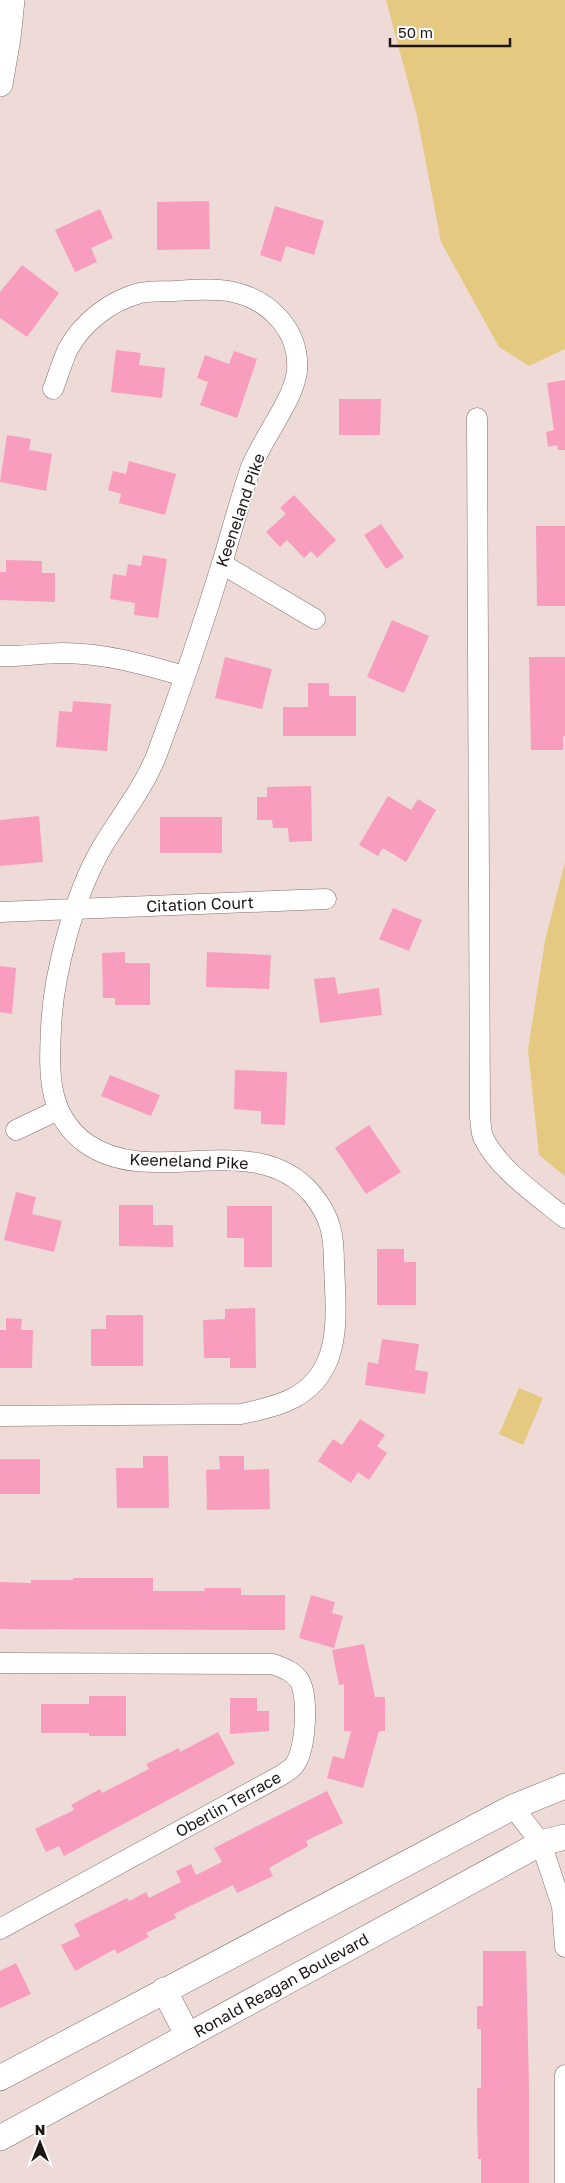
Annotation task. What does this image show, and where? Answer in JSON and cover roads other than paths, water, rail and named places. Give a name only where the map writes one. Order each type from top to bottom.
[{"type":"main road","points":[[0,84],[12,0]]},
{"type":"main road","points":[[0,2078],[513,1807],[565,1786]]},
{"type":"main road","name":"Ronald Reagan Boulevard","points":[[0,2138],[541,1843],[565,1836]]},
{"type":"main road","points":[[164,1990],[188,2036]]},
{"type":"street","name":"Keeneland Pike","points":[[0,1416],[241,1414],[280,1406],[304,1393],[325,1368],[333,1347],[335,1319],[334,1241],[326,1211],[306,1187],[287,1172],[264,1163],[238,1161],[135,1162],[107,1156],[85,1143],[67,1127],[58,1110],[53,1091],[50,1065],[51,1022],[58,974],[76,909],[99,852],[155,759],[222,564],[251,467],[292,390],[297,369],[294,344],[281,318],[258,300],[234,292],[209,289],[143,292],[117,302],[98,313],[79,332],[67,351],[53,389]]},
{"type":"street","points":[[477,418],[480,1118],[482,1135],[490,1150],[518,1180],[565,1218]]},
{"type":"street","points":[[222,564],[315,619]]},
{"type":"street","points":[[0,656],[16,657],[60,653],[97,655],[126,660],[184,676]]},
{"type":"street","name":"Citation Court","points":[[76,909],[326,899]]},
{"type":"street","points":[[0,912],[76,909]]},
{"type":"street","points":[[16,1130],[58,1110]]},
{"type":"street","name":"Oberlin Terrace","points":[[0,1663],[273,1664],[288,1670],[299,1680],[304,1694],[304,1744],[295,1764],[280,1776],[0,1929]]},
{"type":"street","points":[[513,1807],[541,1843],[562,1906],[565,1947]]},
{"type":"street","points":[[565,2075],[565,2183]]}]
